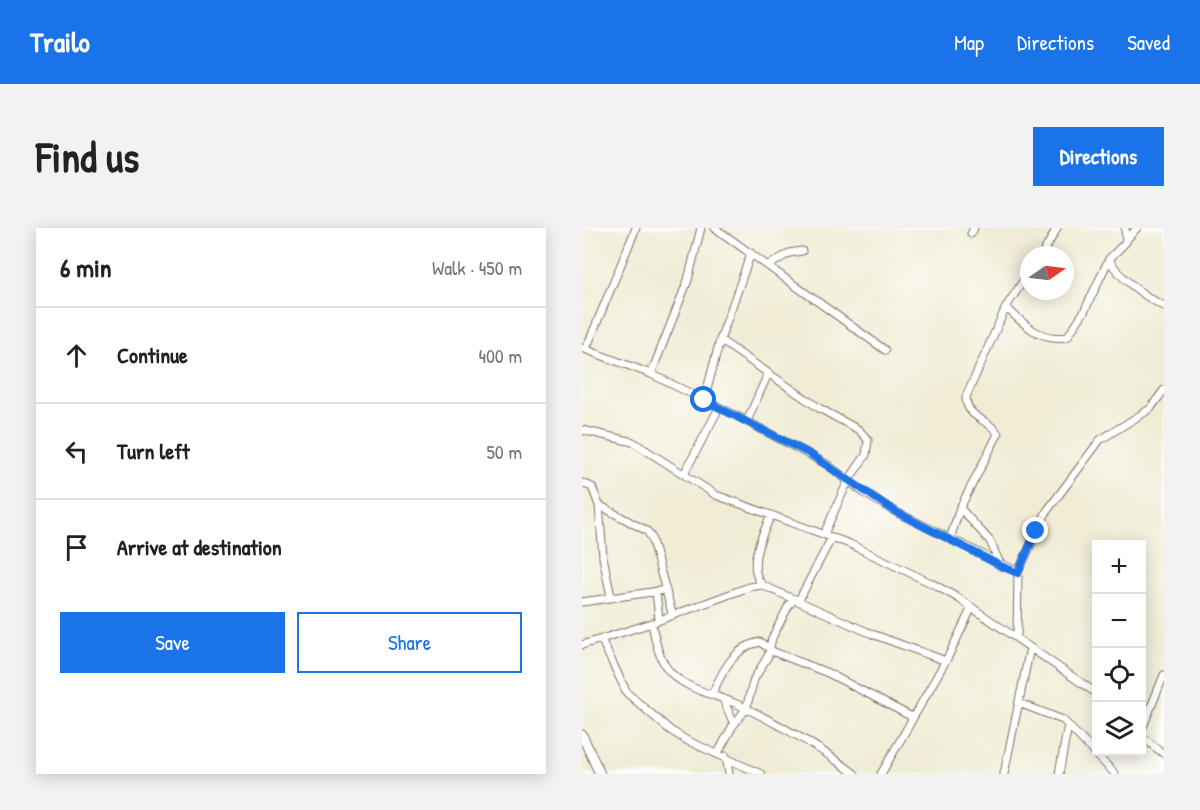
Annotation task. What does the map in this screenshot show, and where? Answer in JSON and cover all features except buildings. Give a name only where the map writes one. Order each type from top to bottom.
[{"type":"street","points":[[636,228],[584,349],[651,374],[747,421],[828,465],[896,512],[1018,573]]},
{"type":"street","points":[[651,374],[658,351],[688,280],[701,228]]},
{"type":"street","points":[[715,228],[885,350]]},
{"type":"street","points":[[1046,246],[1057,228]]},
{"type":"street","points":[[1125,228],[1128,238]]},
{"type":"street","points":[[1006,307],[1036,332],[1046,337],[1067,337],[1084,312],[1109,259],[1117,253],[1137,228]]},
{"type":"street","points":[[768,266],[789,253],[802,251]]},
{"type":"street","points":[[704,400],[720,340],[751,253]]},
{"type":"street","points":[[1109,259],[1118,272],[1146,295],[1164,306]]},
{"type":"street","points":[[950,539],[960,508],[998,434],[976,418],[966,404],[966,398],[1006,307],[1020,286]]},
{"type":"street","points":[[720,340],[819,408],[859,430],[868,440],[866,455],[848,481],[824,534]]},
{"type":"street","points":[[747,421],[768,374]]},
{"type":"street","points":[[1017,638],[1018,573],[1021,562],[1047,511],[1100,440],[1150,409],[1164,390]]},
{"type":"street","points":[[684,474],[719,408]]},
{"type":"street","points":[[582,430],[633,442],[716,495],[832,537],[933,584],[1092,690]]},
{"type":"street","points":[[582,483],[594,490],[599,505],[603,557],[611,597]]},
{"type":"street","points":[[599,505],[647,531],[651,537],[672,614]]},
{"type":"street","points":[[960,508],[990,541],[1001,566]]},
{"type":"street","points":[[771,515],[756,561],[755,576],[762,585],[872,634],[946,661]]},
{"type":"street","points":[[718,753],[734,724],[746,709],[754,680],[767,660],[769,648],[789,605],[797,600],[832,537]]},
{"type":"street","points":[[582,645],[762,585]]},
{"type":"street","points":[[582,602],[666,590]]},
{"type":"street","points":[[656,591],[656,621],[661,656],[670,672],[683,683],[746,709],[800,737],[855,774]]},
{"type":"street","points":[[881,774],[946,661],[972,608]]},
{"type":"street","points":[[601,639],[627,693],[670,730],[692,743],[726,756],[761,774]]},
{"type":"street","points":[[712,694],[728,663],[741,651],[760,642],[788,659],[828,674],[912,717]]},
{"type":"street","points":[[1004,774],[1030,648]]},
{"type":"street","points":[[1146,719],[1164,675]]},
{"type":"street","points":[[723,699],[734,724]]},
{"type":"street","points":[[1019,703],[1063,720],[1115,774]]},
{"type":"street","points":[[1059,774],[1068,725]]},
{"type":"street","points":[[582,735],[600,774]]},
{"type":"street","points":[[1146,740],[1164,754]]},
{"type":"street","points":[[726,756],[729,774]]},
{"type":"route","points":[[704,400],[810,454],[864,493],[896,512],[1018,573],[1036,531]]}]
